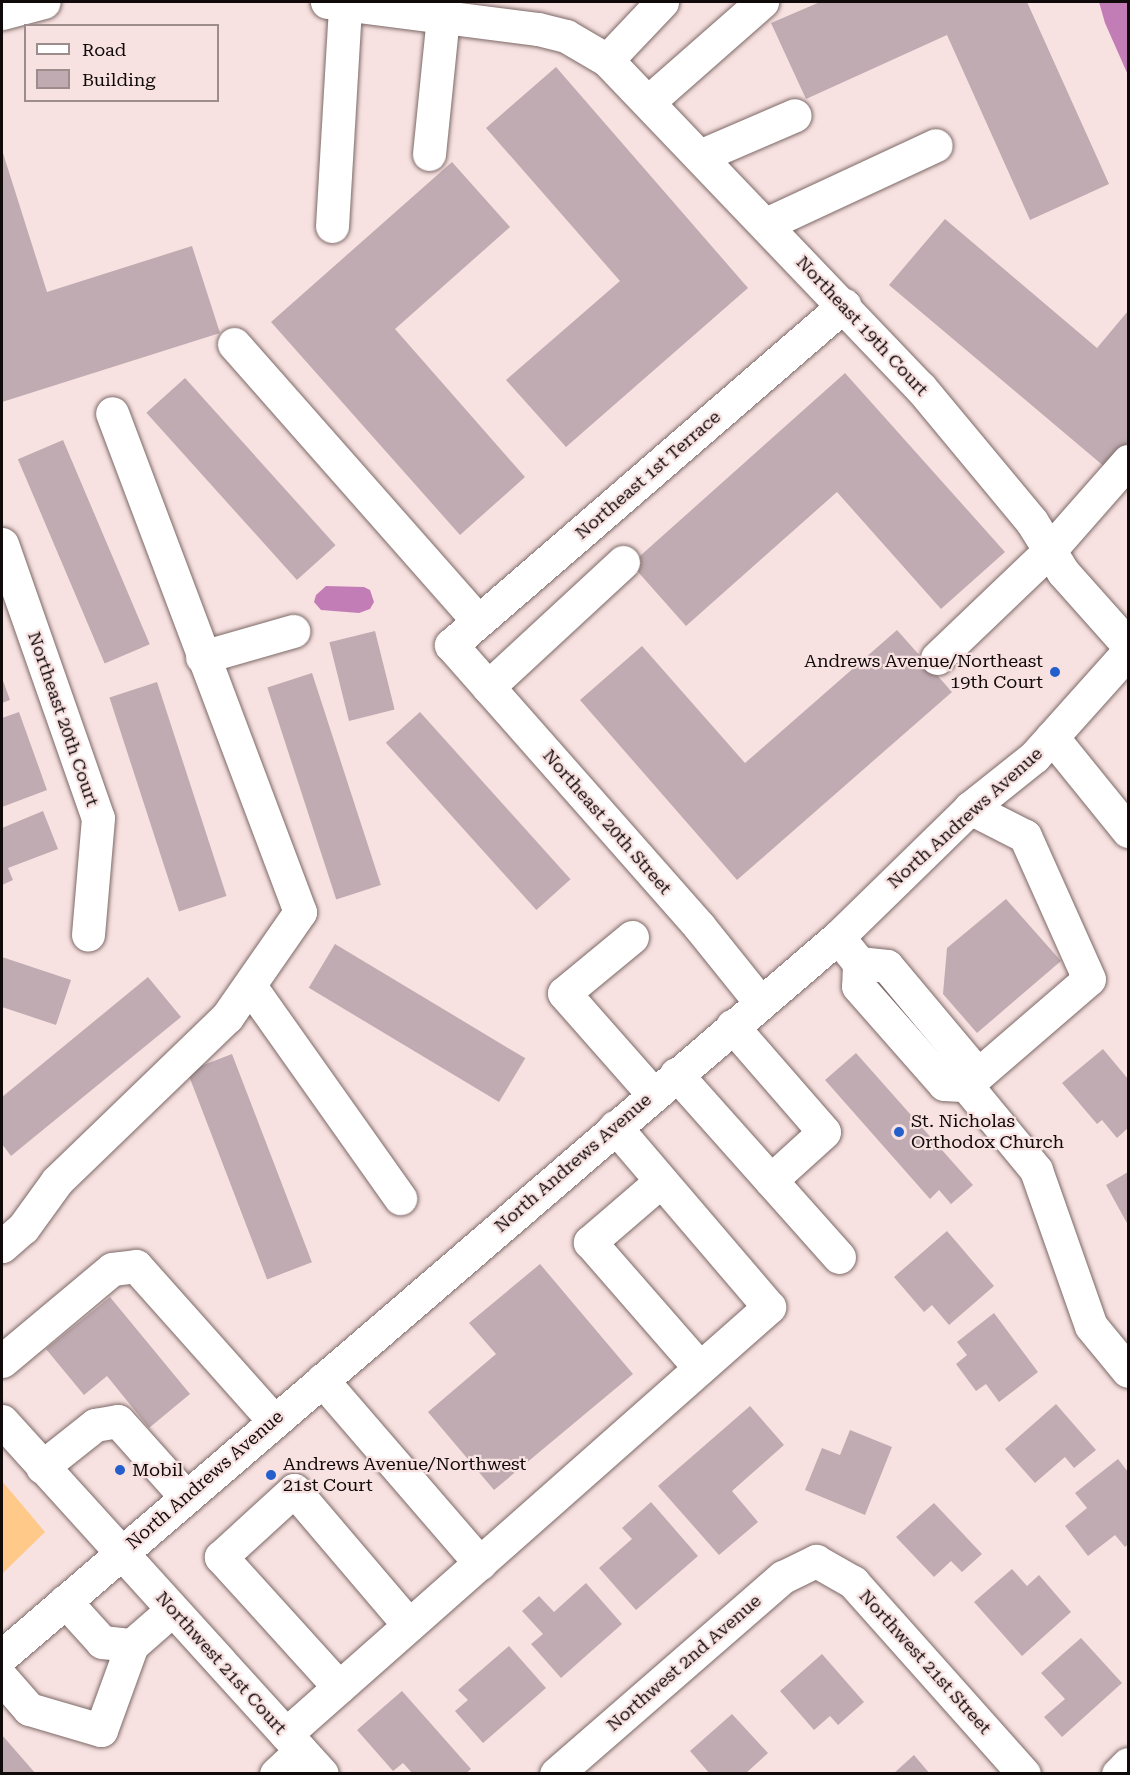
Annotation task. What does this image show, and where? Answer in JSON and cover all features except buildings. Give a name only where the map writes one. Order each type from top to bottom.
[{"type":"street","points":[[2,13],[44,2]]},
{"type":"street","points":[[607,60],[662,2]]},
{"type":"street","points":[[648,102],[762,2]]},
{"type":"street","points":[[332,226],[336,3],[459,13],[429,154]]},
{"type":"street","name":"Northeast 19th Court","points":[[459,13],[566,36],[607,60],[844,305],[935,405],[1032,522],[1063,572],[1128,645]]},
{"type":"street","points":[[700,156],[795,115]]},
{"type":"street","points":[[766,224],[936,145]]},
{"type":"street","name":"Northeast 1st Terrace","points":[[451,645],[844,305]]},
{"type":"street","points":[[234,344],[478,621]]},
{"type":"street","points":[[2,1246],[23,1228],[57,1180],[227,1017],[300,912],[202,657],[112,413]]},
{"type":"street","points":[[937,658],[1049,550],[1128,461]]},
{"type":"street","name":"Northeast 20th Court","points":[[2,544],[98,818],[88,935]]},
{"type":"street","points":[[488,687],[623,562]]},
{"type":"street","points":[[202,657],[293,631]]},
{"type":"street","name":"Northeast 20th Street","points":[[451,645],[699,926],[760,1002]]},
{"type":"street","name":"North Andrews Avenue","points":[[2,1656],[838,937],[970,808],[1052,737],[1128,652]]},
{"type":"street","points":[[1052,737],[1128,831]]},
{"type":"street","points":[[838,937],[859,963],[858,987],[944,1084],[966,1085],[1089,979],[1025,836],[970,808]]},
{"type":"street","points":[[632,937],[564,993],[771,1180],[839,1257]]},
{"type":"street","points":[[250,986],[400,1198]]},
{"type":"street","points":[[732,1026],[824,1132],[771,1180]]},
{"type":"street","points":[[966,1085],[1036,1170],[1091,1326],[1126,1362]]},
{"type":"street","points":[[276,1773],[303,1753],[339,1687],[769,1307],[615,1127]]},
{"type":"street","points":[[661,1181],[590,1242],[700,1368]]},
{"type":"street","points":[[2,1361],[112,1269],[136,1266],[274,1421]]},
{"type":"street","points":[[322,1380],[480,1563]]},
{"type":"street","name":"Northwest 21st Court","points":[[2,1421],[303,1753]]},
{"type":"street","points":[[42,1467],[95,1425],[118,1421],[186,1497]]},
{"type":"street","points":[[339,1687],[222,1557],[294,1490],[410,1625]]},
{"type":"street","name":"Northwest 2nd Avenue","points":[[556,1773],[783,1577],[816,1561]]},
{"type":"street","name":"Northwest 21st Street","points":[[816,1561],[853,1582],[1024,1773]]},
{"type":"street","points":[[65,1601],[102,1642],[132,1646]]},
{"type":"street","points":[[2,1678],[29,1709],[101,1730],[132,1646],[172,1610]]},
{"type":"street","points":[[1118,1773],[1128,1764]]},
{"type":"shaded area","points":[[1099,2],[1128,2],[1128,75],[1105,23]]},
{"type":"shaded area","points":[[326,586],[364,587],[370,590],[374,602],[370,609],[359,613],[321,610],[314,602],[316,595]]},
{"type":"shaded area","points":[[2,1481],[45,1532],[2,1574]]},
{"type":"place","name":"Andrews Avenue/Northeast 19th Court","points":[[1055,672]]},
{"type":"place","name":"St. Nicholas Orthodox Church","points":[[899,1132]]},
{"type":"place","name":"Mobil","points":[[120,1470]]},
{"type":"place","name":"Andrews Avenue/Northwest 21st Court","points":[[271,1475]]}]
